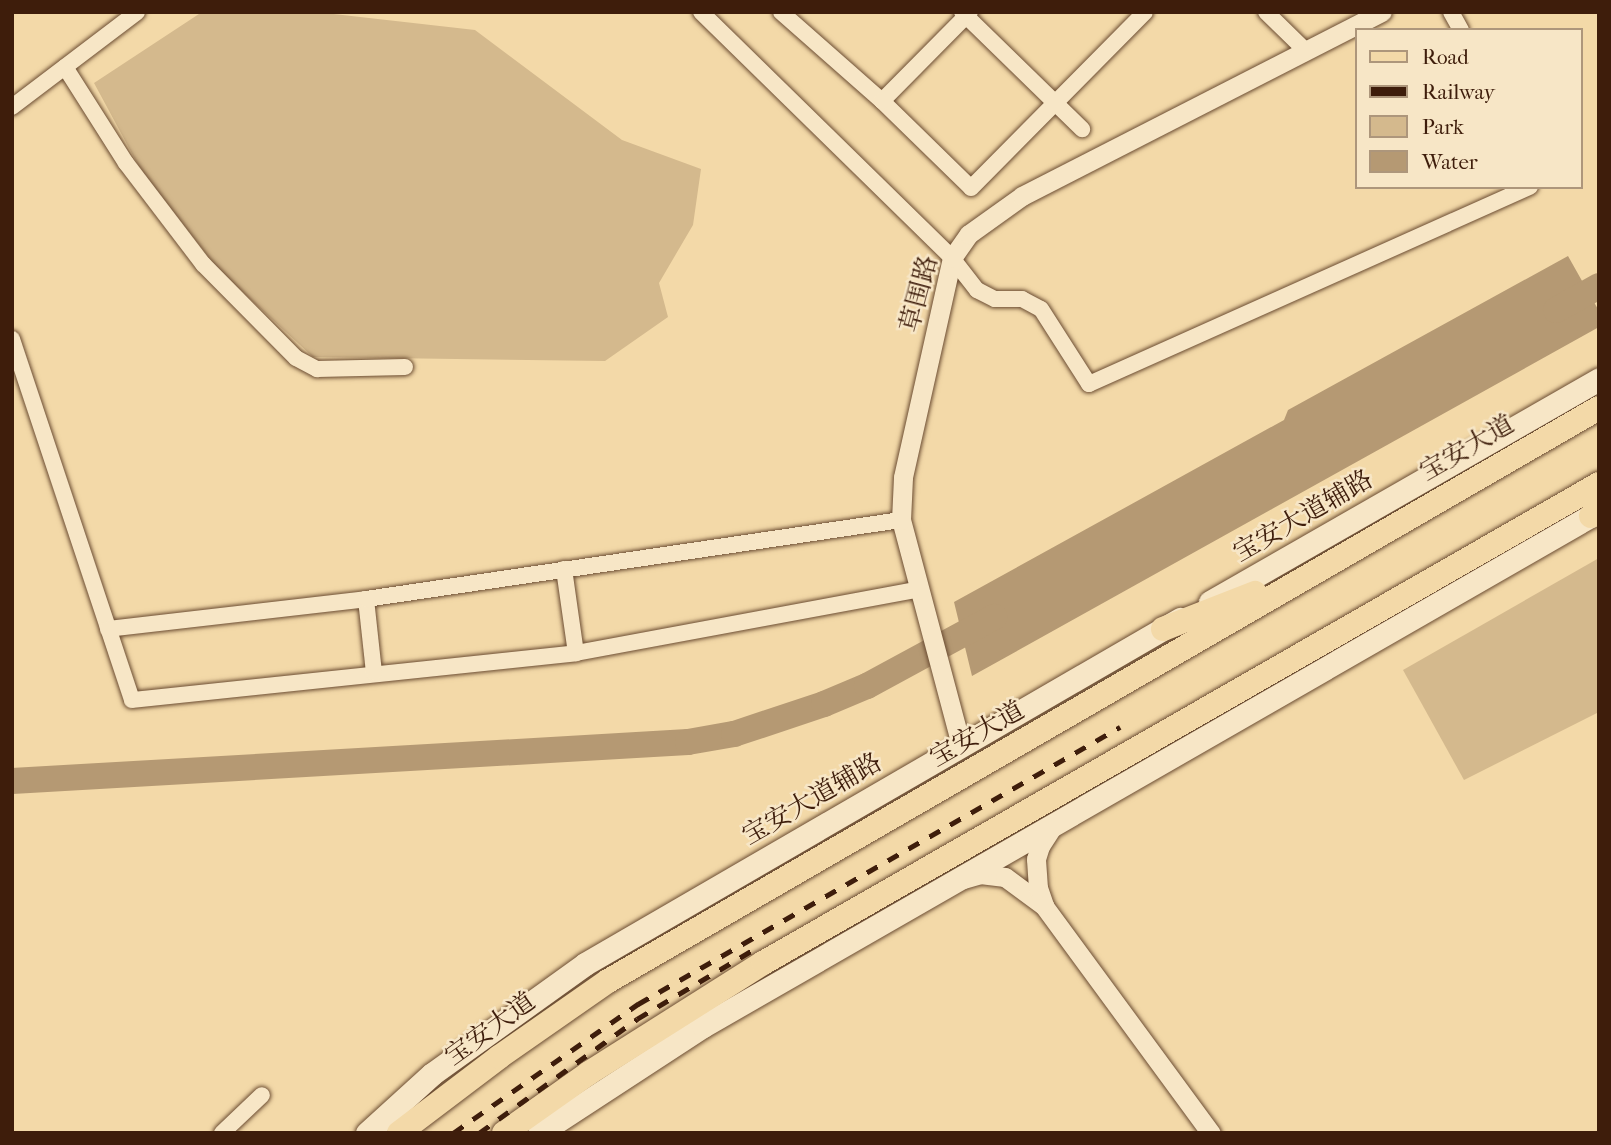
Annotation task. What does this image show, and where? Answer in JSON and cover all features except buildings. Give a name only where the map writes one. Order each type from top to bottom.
[{"type":"main road","name":"宝安大道辅路","points":[[367,1133],[432,1074],[585,964],[1599,379]]},
{"type":"main road","name":"宝安大道","points":[[399,1133],[499,1057],[608,981],[1599,408]]},
{"type":"main road","points":[[504,1133],[589,1073],[763,963],[1599,484]]},
{"type":"main road","points":[[539,1133],[691,1034],[1596,512]]},
{"type":"main road","points":[[1163,629],[1330,563]]},
{"type":"street","points":[[701,12],[952,258],[977,290],[995,299],[1022,299],[1041,309],[1089,384],[1526,189]]},
{"type":"street","points":[[781,12],[882,101],[971,188],[1145,12]]},
{"type":"street","points":[[1266,12],[1306,51]]},
{"type":"street","name":"草围路","points":[[961,746],[901,520],[903,477],[952,258],[969,234],[1022,196],[1382,12]]},
{"type":"street","points":[[1451,12],[1460,28]]},
{"type":"street","points":[[882,101],[966,14],[1082,129]]},
{"type":"street","points":[[12,107],[128,15]]},
{"type":"street","points":[[65,67],[126,163],[203,264],[296,358],[317,369],[405,368]]},
{"type":"street","points":[[12,339],[132,700],[576,653],[920,589]]},
{"type":"street","points":[[108,629],[366,599],[901,520]]},
{"type":"street","points":[[564,569],[576,653]]},
{"type":"street","points":[[366,599],[374,673]]},
{"type":"street","points":[[1044,906],[1038,888],[1036,859],[1052,826]]},
{"type":"street","points":[[960,879],[979,874],[1005,877],[1044,906],[1211,1133]]},
{"type":"street","points":[[222,1133],[262,1095]]},
{"type":"green space","points":[[202,12],[316,12],[475,30],[622,140],[701,169],[693,225],[659,283],[668,317],[605,361],[313,357],[219,270],[142,172],[94,83]]},
{"type":"green space","points":[[1599,558],[1599,712],[1464,780],[1403,670]]},
{"type":"water","points":[[1568,256],[1599,311],[1599,327],[972,676],[954,602],[1284,420],[1288,410]]},
{"type":"waterway","points":[[1556,310],[1599,286]]},
{"type":"waterway","points":[[12,781],[688,742],[734,734],[824,704],[867,686],[994,617]]},
{"type":"railway","points":[[453,1133],[638,1004],[1120,727]]},
{"type":"railway","points":[[479,1133],[637,1019],[758,947]]}]
